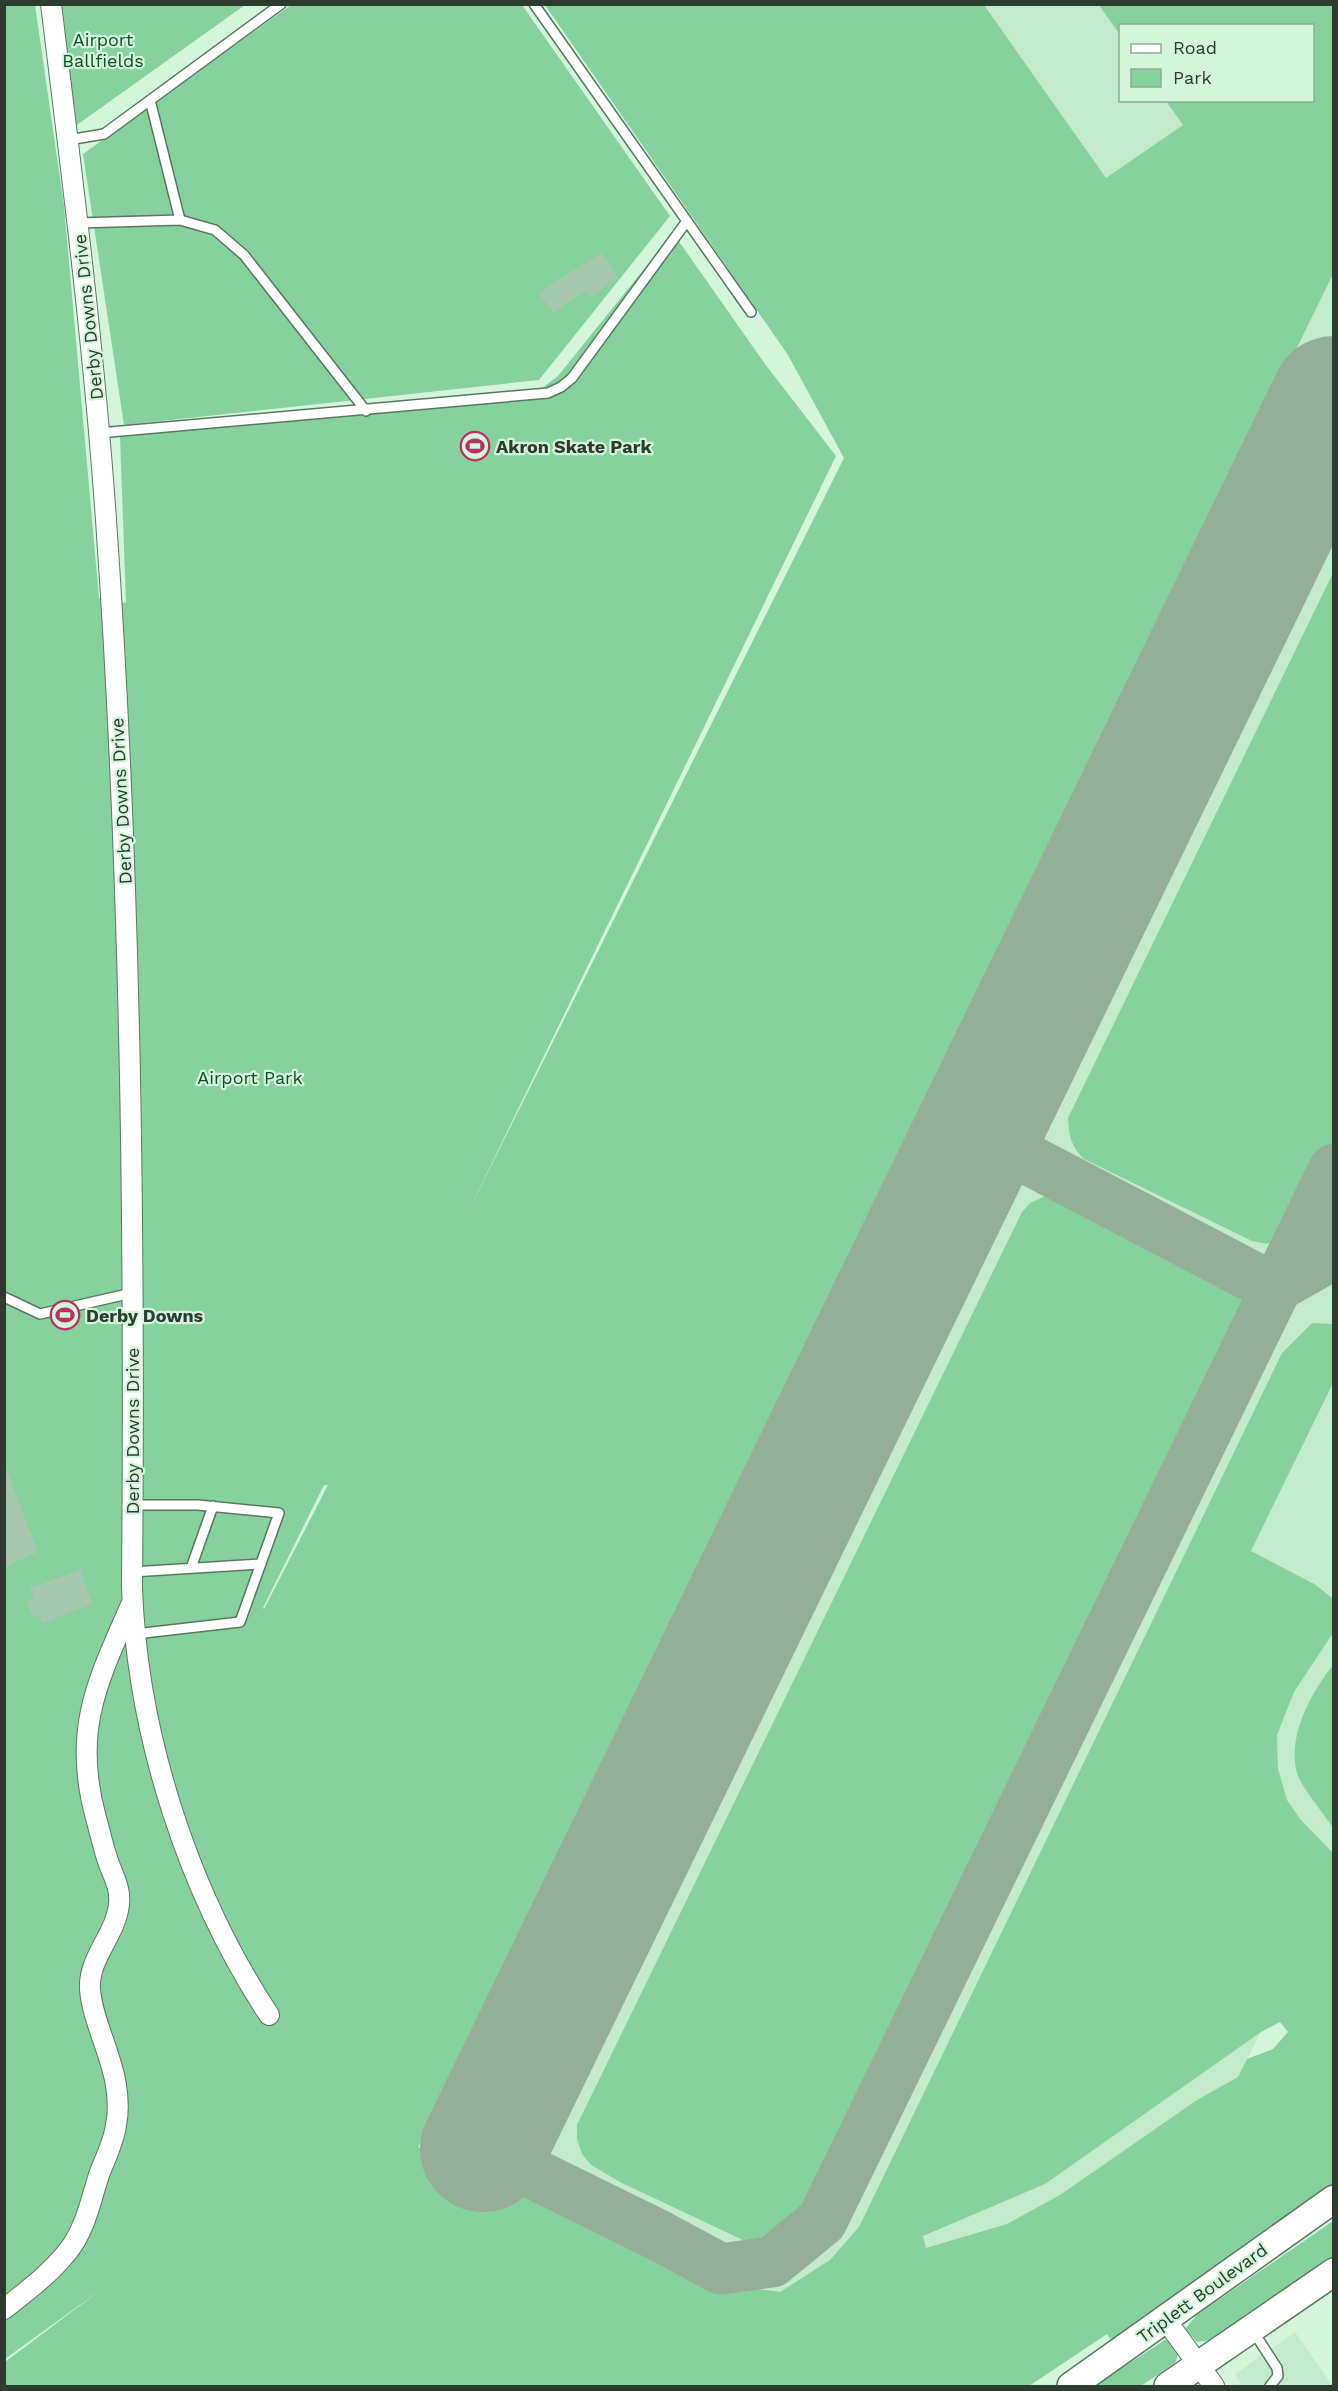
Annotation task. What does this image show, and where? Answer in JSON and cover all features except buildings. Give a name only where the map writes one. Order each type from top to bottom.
[{"type":"main road","name":"Triplett Boulevard","points":[[1071,2386],[1334,2199]]},
{"type":"main road","points":[[1168,2386],[1206,2376],[1251,2329],[1334,2272]]},
{"type":"street","name":"Derby Downs Drive","points":[[51,4],[78,223],[99,433],[122,816],[130,1090],[134,1635],[158,1759],[190,1861],[232,1955],[269,2015]]},
{"type":"street","name":"Derby Downs Drive","points":[[4,2309],[48,2273],[69,2250],[84,2223],[116,2128],[118,2109],[116,2083],[90,1989],[91,1970],[114,1927],[120,1904],[118,1883],[108,1862],[95,1813],[87,1760],[87,1731],[89,1711],[100,1674],[132,1601]]},
{"type":"street","points":[[1165,2319],[1206,2376]]},
{"type":"lane","points":[[68,140],[104,134],[281,4]]},
{"type":"lane","points":[[534,4],[751,312]]},
{"type":"lane","points":[[150,100],[180,220]]},
{"type":"lane","points":[[78,223],[180,220],[215,230],[244,255],[366,411]]},
{"type":"lane","points":[[99,433],[548,393],[561,387],[572,378],[687,221]]},
{"type":"lane","points":[[4,1297],[40,1314],[132,1293]]},
{"type":"lane","points":[[132,1506],[213,1506],[279,1513],[240,1622],[134,1635]]},
{"type":"lane","points":[[191,1568],[213,1506]]},
{"type":"lane","points":[[132,1572],[261,1564]]},
{"type":"lane","points":[[1251,2329],[1277,2368],[1278,2376],[1270,2386]]},
{"type":"shaded area","points":[[708,5],[1333,5],[1333,1853],[1332,1851],[1261,2032],[1107,2334],[1029,2386],[5,2386],[5,2362],[165,2242],[334,1485],[844,458],[788,355]]},
{"type":"shaded area","points":[[1295,2332],[1333,2386],[1242,2386],[1235,2374]]},
{"type":"green space","name":"Airport Ballfields","points":[[51,4],[245,5],[67,132]]},
{"type":"green space","name":"Airport Park","points":[[4,5],[35,5],[64,206],[99,598],[126,603],[120,437],[541,389],[558,376],[673,233],[765,364],[836,456],[468,1212],[844,458],[788,355],[545,5],[984,5],[1106,178],[1183,125],[1167,102],[1314,102],[1314,24],[1119,24],[1119,34],[1099,5],[1333,5],[1333,274],[418,2147],[717,2283],[780,2292],[830,2260],[859,2227],[1282,1353],[1312,1323],[1333,1324],[1333,1383],[1251,1551],[1316,1585],[1333,1599],[1333,1633],[1294,1692],[1277,1735],[1278,1769],[1287,1800],[1300,1819],[1333,1853],[1333,2189],[1114,2344],[1107,2334],[1029,2386],[5,2386],[5,2362],[102,2289],[5,2359]],"holes":[[[324,1485],[328,1485],[264,1609]],[[1280,2022],[1288,2032],[1273,2049],[1247,2059],[1238,2077],[1197,2100],[1060,2195],[1007,2224],[926,2248],[923,2236],[1045,2184],[1261,2032]]]},
{"type":"green space","points":[[291,5],[522,5],[670,216],[539,380],[124,425],[83,154]]},
{"type":"green space","points":[[1333,573],[1333,1151],[1293,1231],[1267,1244],[1252,1241],[1084,1159],[1076,1150],[1072,1140],[1068,1118]]},
{"type":"green space","points":[[1050,1194],[1072,1197],[1226,1276],[1243,1289],[1248,1313],[1242,1330],[822,2198],[800,2226],[791,2233],[772,2241],[747,2242],[620,2182],[591,2165],[582,2154],[577,2139],[577,2125],[1022,1212],[1030,1203]]},
{"type":"green space","points":[[1333,1665],[1333,1828],[1297,1773],[1295,1744],[1309,1702]]},
{"type":"green space","points":[[1333,2221],[1333,2257],[1211,2340],[1197,2342],[1185,2329],[1198,2314]]},
{"type":"green space","points":[[1165,2340],[1172,2342],[1179,2352],[1175,2363],[1141,2386],[1094,2386]]},
{"type":"taxiway","points":[[976,1132],[1274,1288],[1334,1254]]},
{"type":"taxiway","points":[[483,2149],[658,2235],[721,2269],[772,2262],[822,2221],[1334,1169]]},
{"type":"runway","points":[[483,2149],[1334,399]]},
{"type":"place","name":"Akron Skate Park","points":[[475,446]]},
{"type":"place","name":"Derby Downs","points":[[65,1315]]}]
